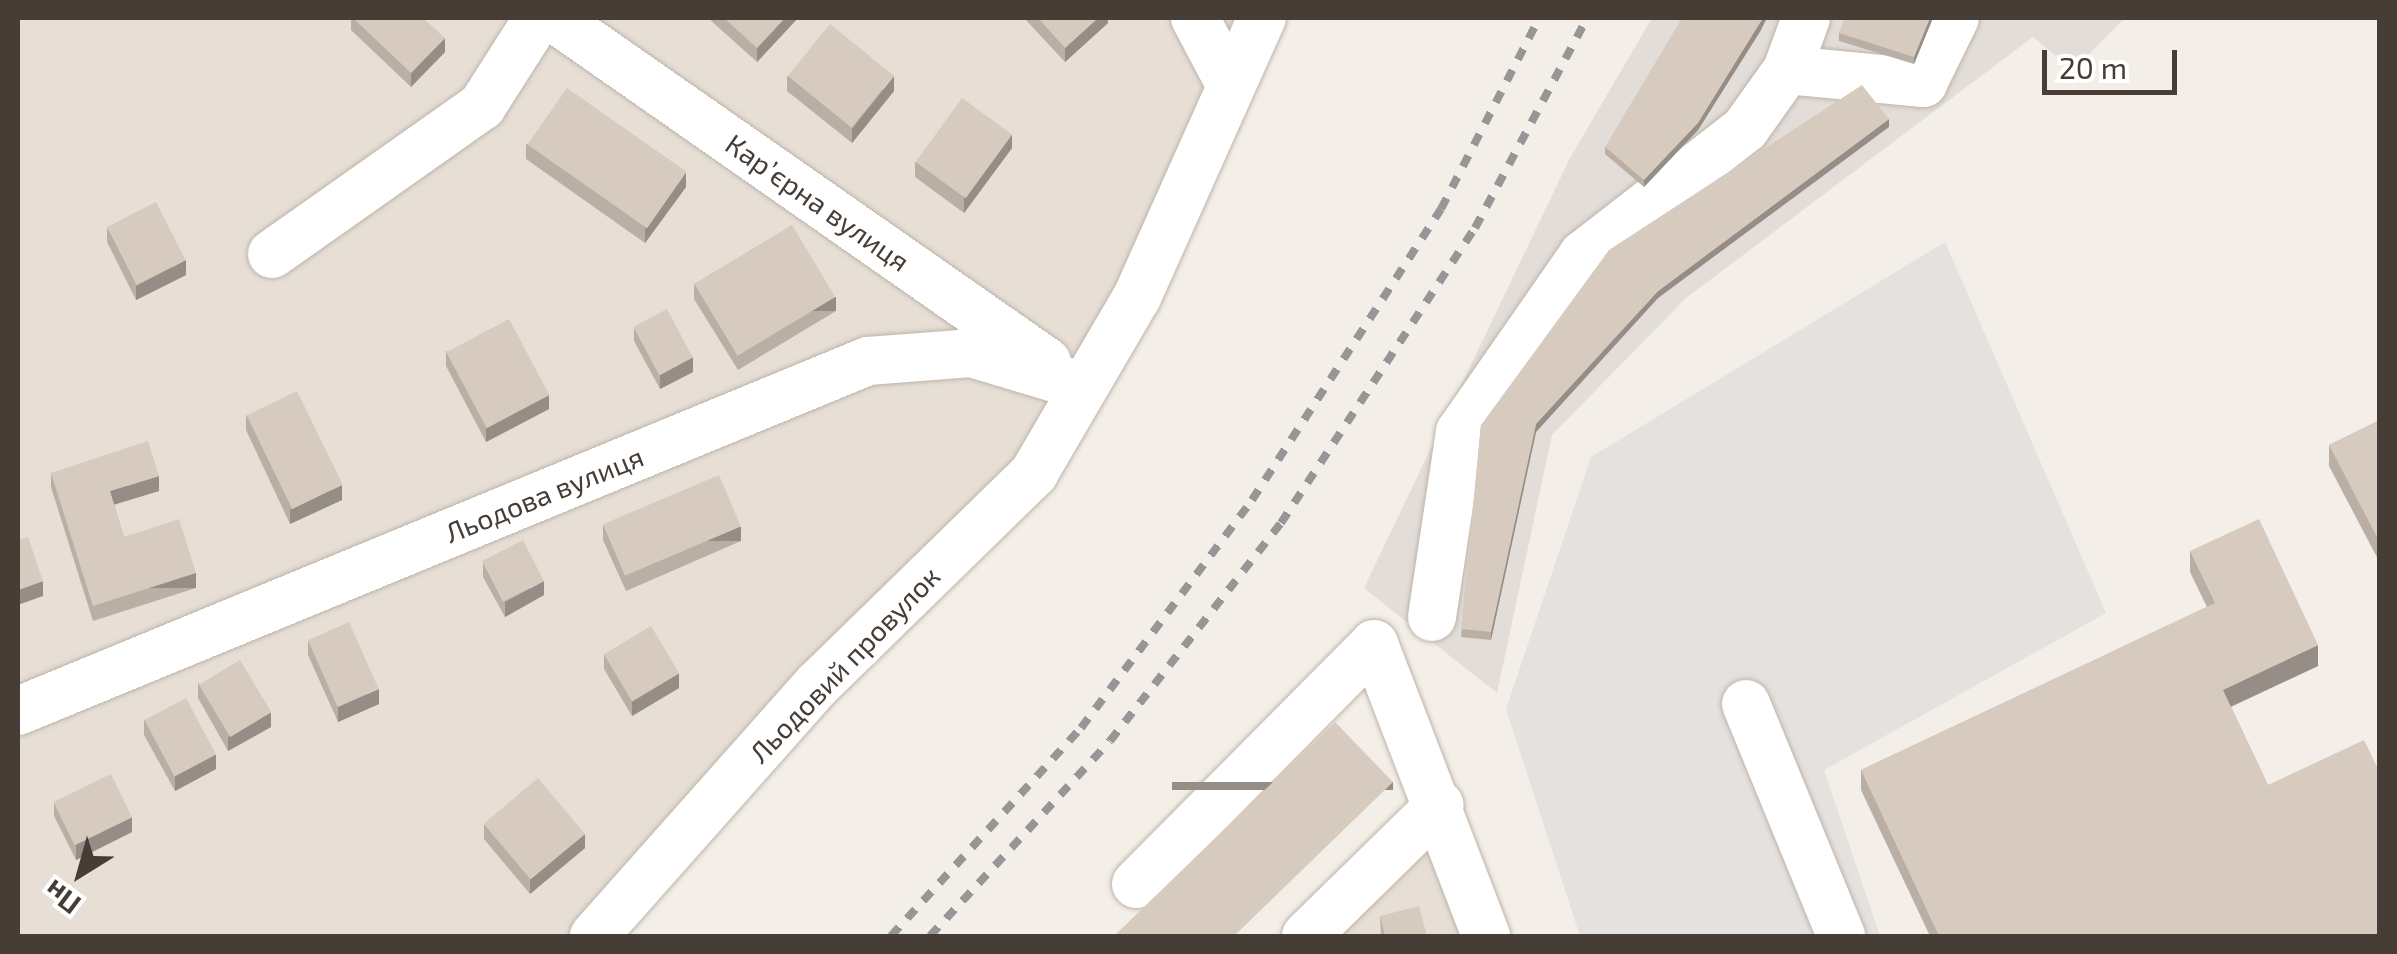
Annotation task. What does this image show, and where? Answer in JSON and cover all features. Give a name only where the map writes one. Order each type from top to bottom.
[{"type":"street","points":[[272,254],[482,106],[538,18]]},
{"type":"street","name":"Карʼєрна вулиця","points":[[554,18],[1082,386]]},
{"type":"street","points":[[1195,18],[1230,84]]},
{"type":"street","name":"Льодовий провулок","points":[[594,936],[818,684],[1034,473],[1138,296],[1262,18]]},
{"type":"street","points":[[1432,617],[1460,432],[1583,256],[1745,129],[1787,70],[1806,18]]},
{"type":"street","points":[[1787,70],[1923,83],[1955,18]]},
{"type":"street","name":"Льодова вулиця","points":[[18,711],[868,361],[971,354],[1082,386]]},
{"type":"street","points":[[1136,884],[1374,644],[1440,805],[1486,936]]},
{"type":"street","points":[[1746,704],[1840,936]]},
{"type":"street","points":[[1306,936],[1440,805]]},
{"type":"shaded area","points":[[18,18],[1260,18],[1082,386],[594,936],[18,936]]},
{"type":"shaded area","points":[[1652,18],[2125,18],[2073,70],[2033,37],[1686,298],[1552,435],[1497,693],[1364,588],[1570,158]]},
{"type":"shaded area","points":[[1945,242],[2106,613],[1824,770],[1880,936],[1580,936],[1506,709],[1591,457]]},
{"type":"shaded area","points":[[1440,805],[1486,936],[1306,936]]},
{"type":"building","points":[[353,18],[423,18],[445,38],[411,73]]},
{"type":"building","points":[[724,18],[785,18],[757,48]]},
{"type":"building","points":[[1038,18],[1098,18],[1065,48]]},
{"type":"building","points":[[1682,18],[1763,18],[1698,123],[1644,180],[1605,147]]},
{"type":"building","points":[[1845,18],[1930,18],[1914,57],[1839,33]]},
{"type":"building","points":[[830,24],[894,76],[852,128],[788,76]]},
{"type":"building","points":[[1862,85],[1889,119],[1658,291],[1536,424],[1491,632],[1461,629],[1481,425],[1609,250]]},
{"type":"building","points":[[567,88],[687,172],[647,228],[527,145]]},
{"type":"building","points":[[962,98],[1012,134],[966,198],[916,162]]},
{"type":"building","points":[[156,202],[186,260],[137,285],[107,227]]},
{"type":"building","points":[[792,225],[835,297],[738,356],[694,284]]},
{"type":"building","points":[[667,309],[693,358],[659,375],[633,327]]},
{"type":"building","points":[[509,319],[549,395],[487,428],[446,352]]},
{"type":"building","points":[[297,391],[343,484],[292,509],[247,416]]},
{"type":"building","points":[[2380,420],[2380,543],[2329,445]]},
{"type":"building","points":[[148,441],[159,476],[110,491],[124,537],[179,519],[196,573],[93,606],[51,473]]},
{"type":"building","points":[[719,475],[741,527],[625,576],[603,524]]},
{"type":"building","points":[[2259,519],[2318,645],[2223,690],[2268,785],[2364,740],[2380,773],[2380,936],[1939,936],[1861,770],[2215,603],[2190,551]]},
{"type":"building","points":[[28,537],[43,581],[18,590],[18,540]]},
{"type":"building","points":[[523,540],[544,581],[503,602],[482,561]]},
{"type":"building","points":[[349,622],[379,689],[338,707],[308,640]]},
{"type":"building","points":[[651,626],[679,673],[632,701],[604,654]]},
{"type":"building","points":[[240,660],[271,712],[230,737],[199,685]]},
{"type":"building","points":[[186,698],[216,755],[175,777],[145,720]]},
{"type":"building","points":[[1335,722],[1393,782],[1234,936],[1114,936]]},
{"type":"building","points":[[111,774],[132,817],[75,845],[53,802]]},
{"type":"building","points":[[538,778],[585,834],[531,880],[484,824]]},
{"type":"building","points":[[1419,906],[1427,936],[1385,936],[1380,916]]},
{"type":"railway","points":[[891,936],[1081,728],[1252,500],[1441,209],[1539,18]]},
{"type":"railway","points":[[930,936],[1110,741],[1281,523],[1475,228],[1587,18]]}]
